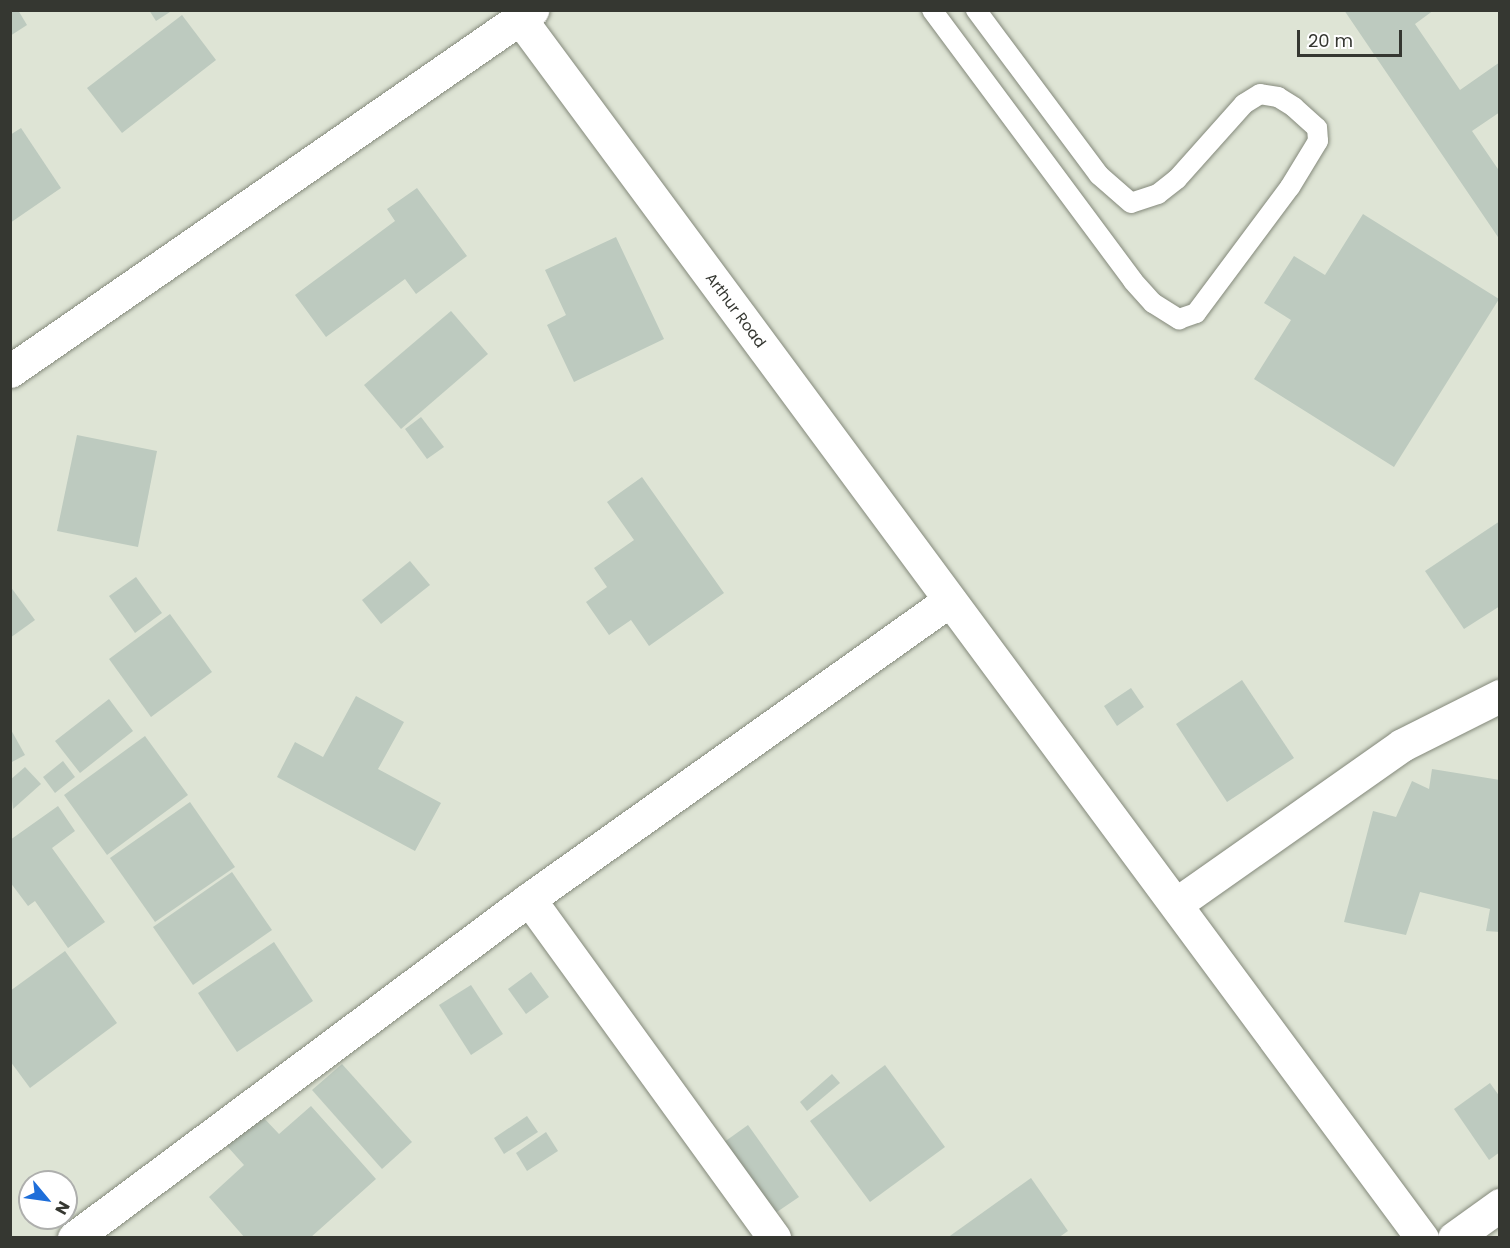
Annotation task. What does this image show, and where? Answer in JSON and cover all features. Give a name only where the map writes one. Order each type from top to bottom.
[{"type":"street","points":[[10,372],[526,15]]},
{"type":"street","name":"Arthur Road","points":[[526,15],[950,600],[1422,1238]]},
{"type":"street","points":[[74,1238],[529,899],[950,600]]},
{"type":"street","points":[[1176,904],[1402,745],[1500,696]]},
{"type":"street","points":[[529,899],[774,1238]]},
{"type":"street","points":[[1454,1238],[1500,1205]]},
{"type":"lane","points":[[932,10],[1133,281],[1153,303],[1179,319],[1196,313],[1290,187],[1318,141],[1317,128],[1286,102],[1260,94],[1244,104],[1176,179],[1158,194],[1131,203],[1099,175],[976,10]]},
{"type":"building","points":[[10,10],[18,10],[27,25],[10,36]]},
{"type":"building","points":[[149,10],[173,10],[156,21]]},
{"type":"building","points":[[1344,10],[1434,10],[1415,24],[1460,90],[1500,62],[1500,112],[1472,131],[1500,172],[1500,240]]},
{"type":"building","points":[[182,15],[216,60],[122,133],[87,88]]},
{"type":"building","points":[[21,128],[61,188],[10,223],[10,135]]},
{"type":"building","points":[[417,188],[467,256],[416,294],[405,279],[326,337],[295,295],[395,221],[387,209]]},
{"type":"building","points":[[1363,214],[1499,299],[1394,467],[1254,379],[1291,320],[1264,303],[1294,256],[1325,275]]},
{"type":"building","points":[[616,237],[664,339],[574,382],[547,325],[566,315],[545,270]]},
{"type":"building","points":[[451,311],[488,354],[401,429],[364,385]]},
{"type":"building","points":[[421,417],[444,447],[427,459],[405,429]]},
{"type":"building","points":[[77,435],[157,451],[138,547],[57,531]]},
{"type":"building","points":[[642,477],[724,593],[649,646],[631,620],[609,635],[586,602],[607,587],[594,568],[634,540],[607,502]]},
{"type":"building","points":[[1500,521],[1500,606],[1464,629],[1425,571]]},
{"type":"building","points":[[410,561],[430,585],[381,624],[362,600]]},
{"type":"building","points":[[136,577],[162,613],[135,633],[109,596]]},
{"type":"building","points":[[10,586],[35,620],[10,638]]},
{"type":"building","points":[[170,614],[212,672],[151,717],[109,659]]},
{"type":"building","points":[[1242,680],[1294,758],[1227,802],[1176,724]]},
{"type":"building","points":[[1131,688],[1144,707],[1117,726],[1104,706]]},
{"type":"building","points":[[356,696],[404,722],[378,769],[441,803],[415,851],[277,777],[295,742],[323,757]]},
{"type":"building","points":[[109,699],[133,731],[80,773],[55,741]]},
{"type":"building","points":[[10,728],[25,755],[10,763]]},
{"type":"building","points":[[145,736],[188,795],[107,855],[64,795]]},
{"type":"building","points":[[63,761],[75,777],[55,793],[43,777]]},
{"type":"building","points":[[25,767],[41,784],[13,809],[10,780]]},
{"type":"building","points":[[1432,769],[1500,780],[1500,932],[1486,931],[1490,909],[1420,892],[1406,935],[1344,922],[1373,811],[1396,817],[1412,781],[1429,789]]},
{"type":"building","points":[[190,802],[235,867],[155,922],[110,858]]},
{"type":"building","points":[[58,806],[75,831],[52,848],[105,922],[68,948],[35,901],[28,906],[10,882],[10,840]]},
{"type":"building","points":[[232,872],[272,930],[193,985],[153,927]]},
{"type":"building","points":[[274,942],[313,1001],[237,1052],[198,993]]},
{"type":"building","points":[[65,951],[117,1023],[30,1088],[10,1061],[10,991]]},
{"type":"building","points":[[531,972],[549,997],[526,1014],[508,989]]},
{"type":"building","points":[[471,985],[503,1034],[471,1055],[439,1005]]},
{"type":"building","points":[[342,1064],[412,1142],[382,1169],[312,1090]]},
{"type":"building","points":[[885,1065],[945,1147],[870,1202],[810,1121]]},
{"type":"building","points":[[832,1074],[840,1083],[807,1111],[800,1102]]},
{"type":"building","points":[[1490,1083],[1500,1097],[1500,1152],[1489,1160],[1454,1109]]},
{"type":"building","points":[[311,1106],[376,1179],[310,1238],[245,1238],[209,1197],[244,1165],[227,1146],[261,1115],[279,1134]]},
{"type":"building","points":[[527,1116],[538,1132],[504,1154],[494,1138]]},
{"type":"building","points":[[748,1125],[799,1197],[771,1216],[720,1145]]},
{"type":"building","points":[[546,1132],[558,1151],[527,1171],[516,1153]]},
{"type":"building","points":[[1031,1178],[1068,1231],[1058,1238],[947,1238]]}]
